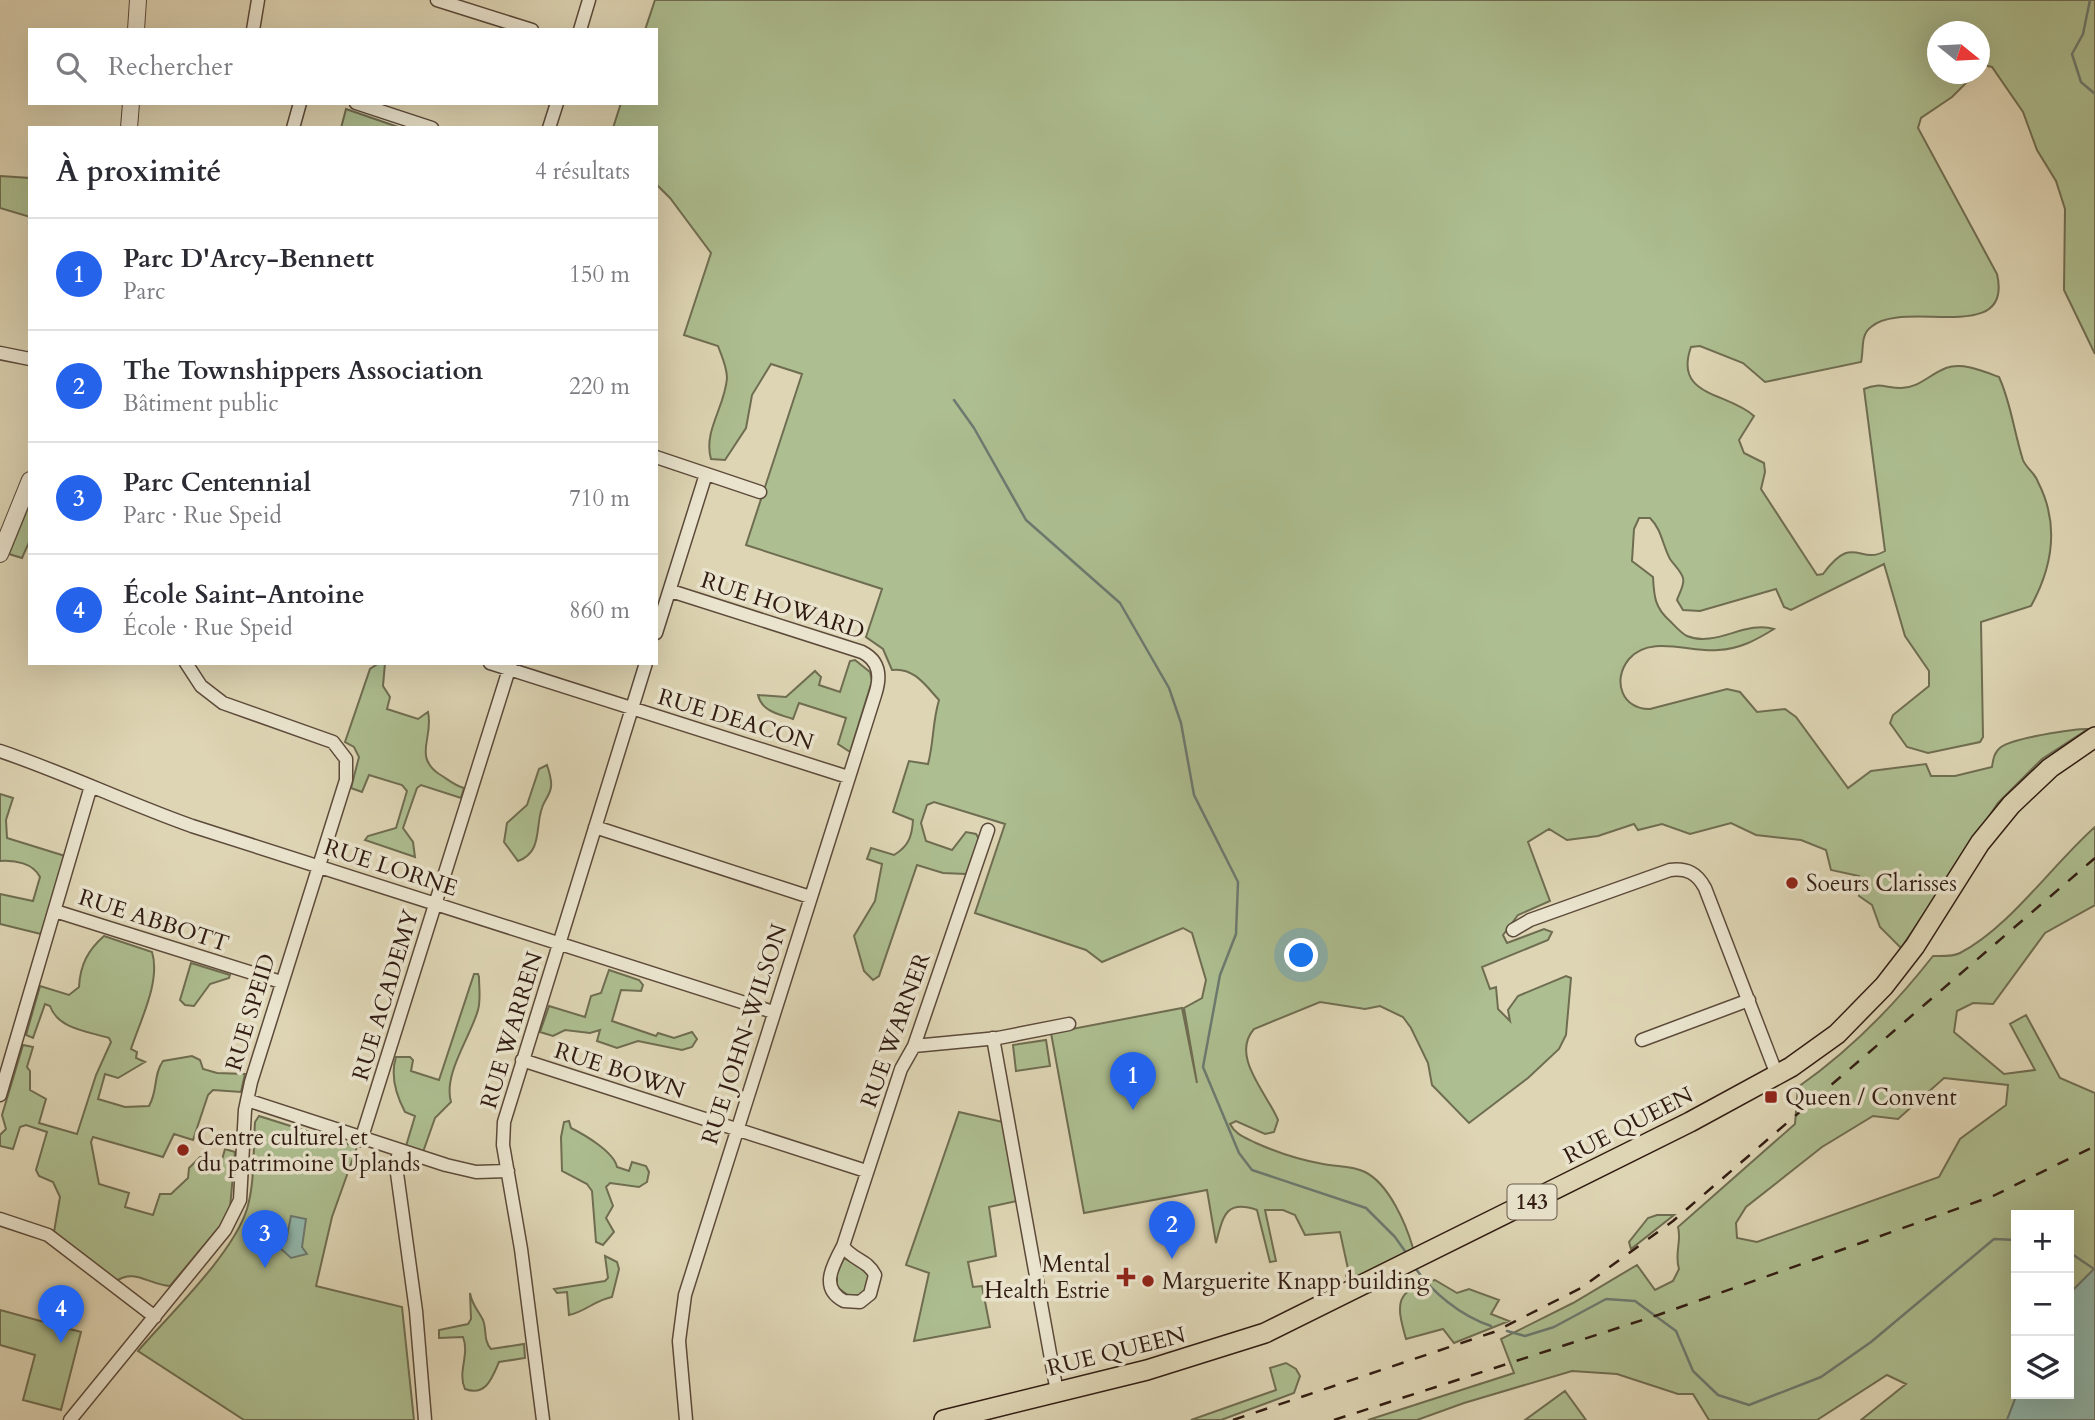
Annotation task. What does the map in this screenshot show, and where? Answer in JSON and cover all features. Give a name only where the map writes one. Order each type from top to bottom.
[{"type":"main road","name":"RUE QUEEN","points":[[944,1420],[1188,1359],[1265,1332],[1690,1122],[1777,1075],[1823,1044],[1870,1003],[1915,946],[1993,826],[2032,783],[2095,737]]},
{"type":"street","points":[[136,28],[138,0]]},
{"type":"street","points":[[253,28],[258,0]]},
{"type":"street","points":[[437,0],[466,5],[527,28]]},
{"type":"street","points":[[581,28],[589,0]]},
{"type":"street","points":[[129,126],[131,105]]},
{"type":"street","points":[[294,126],[299,105]]},
{"type":"street","points":[[362,105],[426,126]]},
{"type":"street","points":[[550,126],[556,105]]},
{"type":"street","points":[[0,353],[28,359]]},
{"type":"street","points":[[658,458],[760,492]]},
{"type":"street","points":[[658,627],[706,474]]},
{"type":"street","points":[[0,554],[28,485]]},
{"type":"street","name":"RUE HOWARD","points":[[671,591],[862,652],[870,656],[877,667]]},
{"type":"street","name":"RUE SPEID","points":[[70,1420],[225,1230],[237,1210],[242,1188],[247,1100],[281,982],[346,780],[346,759],[341,749],[322,737],[223,703],[201,686],[187,665]]},
{"type":"street","name":"RUE WARREN","points":[[543,1420],[508,1171],[504,1122],[645,665]]},
{"type":"street","name":"RUE DEACON","points":[[510,666],[631,708],[848,777]]},
{"type":"street","name":"RUE ACADEMY","points":[[361,1140],[510,666]]},
{"type":"street","name":"RUE JOHN-WILSON","points":[[686,1420],[680,1358],[682,1311],[736,1130],[878,684],[877,667]]},
{"type":"street","name":"RUE LORNE","points":[[0,751],[72,776],[192,826],[773,1012]]},
{"type":"street","points":[[0,1095],[91,786]]},
{"type":"street","points":[[595,827],[810,897]]},
{"type":"street","name":"RUE WARNER","points":[[842,1246],[851,1257],[870,1266],[875,1275],[870,1294],[860,1302],[844,1301],[831,1288],[829,1274],[842,1246],[901,1069],[915,1046],[988,830]]},
{"type":"street","points":[[1513,930],[1530,920],[1662,872],[1688,870],[1695,874],[1705,888],[1777,1075]]},
{"type":"street","name":"RUE ABBOTT","points":[[55,911],[281,982]]},
{"type":"street","points":[[1642,1040],[1749,1000]]},
{"type":"street","points":[[915,1046],[993,1038],[1069,1024]]},
{"type":"street","points":[[993,1038],[1057,1392]]},
{"type":"street","name":"RUE BOWN","points":[[522,1060],[866,1171]]},
{"type":"street","points":[[247,1100],[361,1140],[466,1170],[508,1171]]},
{"type":"street","points":[[399,1151],[396,1166],[415,1311],[425,1420]]},
{"type":"street","points":[[0,1219],[48,1235],[155,1317]]},
{"type":"green space","points":[[655,0],[2095,0],[2095,354],[2064,290],[2065,209],[2056,181],[2037,150],[2023,112],[1990,66],[1990,21],[1927,21],[1927,84],[1965,84],[1952,97],[1921,118],[1918,128],[1997,274],[1998,296],[1989,309],[1973,315],[1886,319],[1871,327],[1865,334],[1861,362],[1765,382],[1743,363],[1700,346],[1691,347],[1687,363],[1690,376],[1696,384],[1754,416],[1739,440],[1744,453],[1764,463],[1761,489],[1817,575],[1823,574],[1833,562],[1849,552],[1876,555],[1885,551],[1864,389],[1878,386],[1907,387],[1952,366],[1972,368],[1999,377],[2007,397],[2023,460],[2037,479],[2045,497],[2051,544],[2044,576],[2031,606],[1981,622],[1983,737],[1980,742],[1928,753],[1907,747],[1890,723],[1893,715],[1929,686],[1929,671],[1905,636],[1884,564],[1791,610],[1784,607],[1776,589],[1700,611],[1683,610],[1677,600],[1683,586],[1683,578],[1670,559],[1650,518],[1639,518],[1634,529],[1632,561],[1653,577],[1658,607],[1681,632],[1698,639],[1708,639],[1753,628],[1774,629],[1734,648],[1707,650],[1671,646],[1648,647],[1629,659],[1621,676],[1623,693],[1633,705],[1641,708],[1650,709],[1727,689],[1740,692],[1757,712],[1785,709],[1796,717],[1848,788],[1871,771],[1926,764],[1931,776],[1955,776],[1992,767],[1997,751],[2018,740],[2088,729],[2042,759],[1998,803],[1901,948],[1880,927],[1872,905],[1859,896],[1859,876],[1831,870],[1826,850],[1801,840],[1756,835],[1731,823],[1690,834],[1662,824],[1638,830],[1634,824],[1598,836],[1567,840],[1549,829],[1528,842],[1550,901],[1518,915],[1503,935],[1507,943],[1544,929],[1552,932],[1548,940],[1482,967],[1490,989],[1496,987],[1498,1009],[1510,1021],[1508,1010],[1518,996],[1566,976],[1571,978],[1566,1035],[1559,1049],[1528,1078],[1469,1123],[1432,1085],[1428,1063],[1403,1017],[1380,1006],[1365,1009],[1320,1002],[1254,1029],[1246,1051],[1248,1063],[1278,1120],[1274,1132],[1265,1134],[1236,1121],[1230,1124],[1232,1128],[1248,1139],[1288,1155],[1365,1172],[1389,1195],[1406,1228],[1413,1248],[1410,1253],[1351,1282],[1346,1276],[1348,1269],[1340,1232],[1305,1235],[1295,1215],[1283,1210],[1265,1210],[1276,1261],[1270,1262],[1257,1210],[1238,1207],[1227,1213],[1216,1243],[1207,1190],[1084,1213],[1051,1033],[1182,1008],[1197,1083],[1184,1008],[1202,998],[1206,980],[1192,933],[1183,928],[1102,962],[1086,950],[975,913],[1005,824],[934,802],[927,805],[921,823],[926,841],[952,850],[966,832],[976,834],[979,839],[966,874],[943,873],[917,865],[879,976],[873,980],[864,971],[854,936],[875,901],[882,864],[867,859],[871,848],[894,855],[909,840],[913,820],[893,812],[909,761],[928,764],[939,700],[913,674],[892,670],[883,649],[866,637],[882,589],[746,545],[802,374],[771,364],[752,395],[746,428],[725,460],[711,459],[710,439],[723,399],[726,370],[718,346],[684,335],[711,253],[658,186],[658,126],[614,126],[620,105],[658,105],[658,28],[646,28]]},
{"type":"green space","points":[[346,109],[395,126],[342,126]]},
{"type":"green space","points":[[0,176],[28,178],[28,216],[0,208]]},
{"type":"green space","points":[[28,508],[28,544],[22,558],[9,554]]},
{"type":"green space","points":[[855,660],[870,672],[872,681],[850,752],[838,744],[846,718],[799,703],[793,719],[772,712],[760,701],[758,695],[786,697],[815,671],[821,677],[819,685],[840,692],[850,661]]},
{"type":"green space","points":[[376,665],[385,665],[383,686],[390,697],[387,709],[418,719],[428,712],[427,760],[439,774],[464,788],[461,798],[421,785],[417,788],[403,828],[413,842],[415,857],[365,840],[368,836],[396,828],[407,791],[402,785],[369,775],[362,792],[351,788],[359,757],[354,747],[345,742],[370,669]]},
{"type":"green space","points":[[547,765],[551,787],[540,815],[535,845],[526,857],[518,861],[504,842],[507,823],[527,805],[539,769]]},
{"type":"green space","points":[[0,794],[13,798],[6,820],[7,838],[65,856],[41,934],[0,924],[0,894],[33,901],[40,877],[33,868],[23,863],[0,861]]},
{"type":"green space","points":[[2095,827],[2095,905],[2045,933],[1993,1004],[1973,1003],[1957,1011],[1954,1032],[2004,1074],[2035,1070],[2010,1024],[2026,1015],[2060,1078],[2095,1093],[2095,1268],[2074,1289],[2074,1210],[2011,1210],[2011,1399],[2015,1399],[2007,1420],[1861,1420],[1906,1384],[1887,1375],[1817,1420],[1709,1420],[1693,1394],[1678,1394],[1617,1374],[1572,1371],[1417,1420],[1368,1420],[1514,1373],[1501,1339],[1573,1303],[1637,1265],[1655,1290],[1673,1281],[1679,1269],[1678,1227],[1795,1124],[1798,1087],[1870,1027],[1933,956],[1960,953],[1978,942],[2030,894]],"holes":[[[1944,1078],[2008,1085],[2006,1105],[1960,1139],[1939,1177],[1757,1242],[1737,1238],[1736,1223],[1746,1207],[1822,1147],[1873,1116],[1898,1119]]]},
{"type":"green space","points":[[104,936],[152,952],[154,975],[131,1049],[137,1052],[136,1058],[145,1062],[118,1078],[105,1074],[98,1099],[125,1107],[149,1106],[163,1061],[192,1056],[200,1060],[203,1069],[217,1073],[245,1074],[241,1092],[213,1090],[208,1095],[193,1140],[174,1134],[163,1157],[93,1137],[91,1142],[99,1184],[129,1193],[125,1207],[153,1215],[160,1194],[171,1194],[188,1178],[189,1168],[200,1157],[221,1163],[225,1149],[235,1152],[230,1208],[221,1225],[170,1286],[130,1276],[116,1281],[54,1232],[60,1197],[53,1182],[39,1176],[36,1170],[47,1132],[26,1125],[20,1127],[13,1149],[0,1146],[0,1135],[6,1129],[2,1115],[23,1045],[33,1047],[27,1067],[30,1071],[30,1090],[46,1099],[39,1123],[77,1134],[96,1075],[111,1042],[109,1038],[66,1024],[45,1004],[33,1038],[26,1035],[40,986],[69,995],[79,987],[86,959]]},
{"type":"green space","points":[[191,963],[230,975],[229,978],[210,984],[194,1006],[185,1005],[180,1000]]},
{"type":"green space","points":[[609,970],[639,980],[643,985],[641,991],[621,990],[612,1021],[656,1036],[658,1033],[674,1038],[692,1032],[697,1039],[692,1047],[682,1050],[638,1041],[617,1048],[597,1041],[600,1030],[590,1033],[565,1030],[553,1036],[540,1032],[549,1006],[585,1017],[591,996],[601,993]]},
{"type":"green space","points":[[474,974],[479,977],[478,1010],[454,1068],[451,1102],[435,1118],[423,1152],[406,1146],[415,1116],[405,1112],[397,1092],[394,1078],[396,1057],[410,1057],[413,1060],[411,1071],[439,1080]]},
{"type":"green space","points":[[1046,1040],[1050,1066],[1016,1071],[1013,1045]]},
{"type":"green space","points":[[959,1112],[1003,1122],[1017,1201],[989,1207],[996,1256],[968,1262],[973,1287],[982,1286],[990,1327],[914,1341],[929,1273],[906,1265]]},
{"type":"green space","points":[[259,1116],[357,1147],[332,1217],[316,1286],[402,1307],[414,1420],[244,1420],[138,1351],[215,1264],[240,1227],[250,1199],[255,1122]]},
{"type":"green space","points":[[569,1121],[571,1128],[605,1150],[617,1167],[629,1171],[632,1162],[646,1166],[649,1172],[647,1182],[639,1187],[610,1183],[606,1187],[613,1206],[606,1218],[614,1232],[603,1245],[596,1242],[592,1191],[587,1184],[562,1171],[561,1137],[564,1122]]},
{"type":"green space","points":[[1674,1215],[1631,1249],[1629,1242],[1648,1218]]},
{"type":"green space","points":[[605,1256],[617,1262],[619,1269],[612,1297],[569,1315],[567,1292],[557,1293],[554,1289],[605,1281],[608,1278]]},
{"type":"green space","points":[[844,1258],[869,1272],[868,1287],[860,1295],[849,1296],[837,1287],[837,1273]]},
{"type":"green space","points":[[1435,1280],[1457,1293],[1469,1289],[1499,1300],[1491,1314],[1509,1321],[1454,1343],[1443,1329],[1406,1339],[1401,1300],[1412,1289]]},
{"type":"green space","points":[[470,1293],[483,1320],[491,1349],[524,1344],[525,1358],[499,1362],[487,1384],[472,1391],[465,1389],[463,1383],[463,1337],[439,1338],[439,1330],[468,1324],[471,1319]]},
{"type":"green space","points":[[0,1310],[81,1332],[61,1410],[23,1400],[35,1355],[0,1345]]},
{"type":"green space","points":[[1286,1363],[1296,1369],[1300,1376],[1294,1393],[1221,1420],[1191,1420],[1276,1390],[1270,1368]]},
{"type":"green space","points":[[1565,1391],[1586,1420],[1525,1420]]},
{"type":"water","points":[[291,1216],[306,1219],[302,1247],[307,1254],[291,1258],[279,1247],[286,1241]]},
{"type":"water","points":[[2095,1268],[2095,1420],[2007,1420],[2015,1399],[2074,1399],[2074,1289]]},
{"type":"waterway","points":[[2090,0],[2083,34],[2072,54],[2081,82],[2095,94]]},
{"type":"waterway","points":[[954,400],[974,428],[1026,520],[1120,603],[1169,688],[1181,723],[1194,795],[1238,882],[1236,934],[1220,975],[1203,1067],[1239,1153],[1252,1170],[1366,1208],[1395,1237],[1407,1254]]},
{"type":"waterway","points":[[1507,1331],[1525,1336],[1554,1327],[1606,1299],[1635,1301],[1676,1331],[1693,1371],[1718,1395],[1749,1405],[1821,1377],[1871,1342],[1994,1239],[2011,1240]]},
{"type":"waterway","points":[[2074,1255],[2094,1269]]},
{"type":"waterway","points":[[1414,1266],[1429,1285],[1448,1302],[1491,1326]]},
{"type":"railway","points":[[1233,1420],[1494,1332],[1581,1288],[1673,1221],[2095,858]]},
{"type":"railway","points":[[1334,1420],[1658,1315],[1993,1196],[2095,1146]]},
{"type":"place","name":"Soeurs Clarisses","points":[[1792,883]]},
{"type":"place","name":"Queen / Convent","points":[[1771,1097]]},
{"type":"place","name":"Parc D'Arcy-Bennett","points":[[1133,1110]]},
{"type":"place","name":"Centre culturel et du patrimoine Uplands","points":[[183,1150]]},
{"type":"place","name":"The Townshippers Association","points":[[1172,1259]]},
{"type":"place","name":"Parc Centennial","points":[[265,1268]]},
{"type":"place","name":"Mental Health Estrie","points":[[1126,1277]]},
{"type":"place","name":"Marguerite Knapp building","points":[[1148,1281]]},
{"type":"place","name":"École Saint-Antoine","points":[[61,1343]]}]
